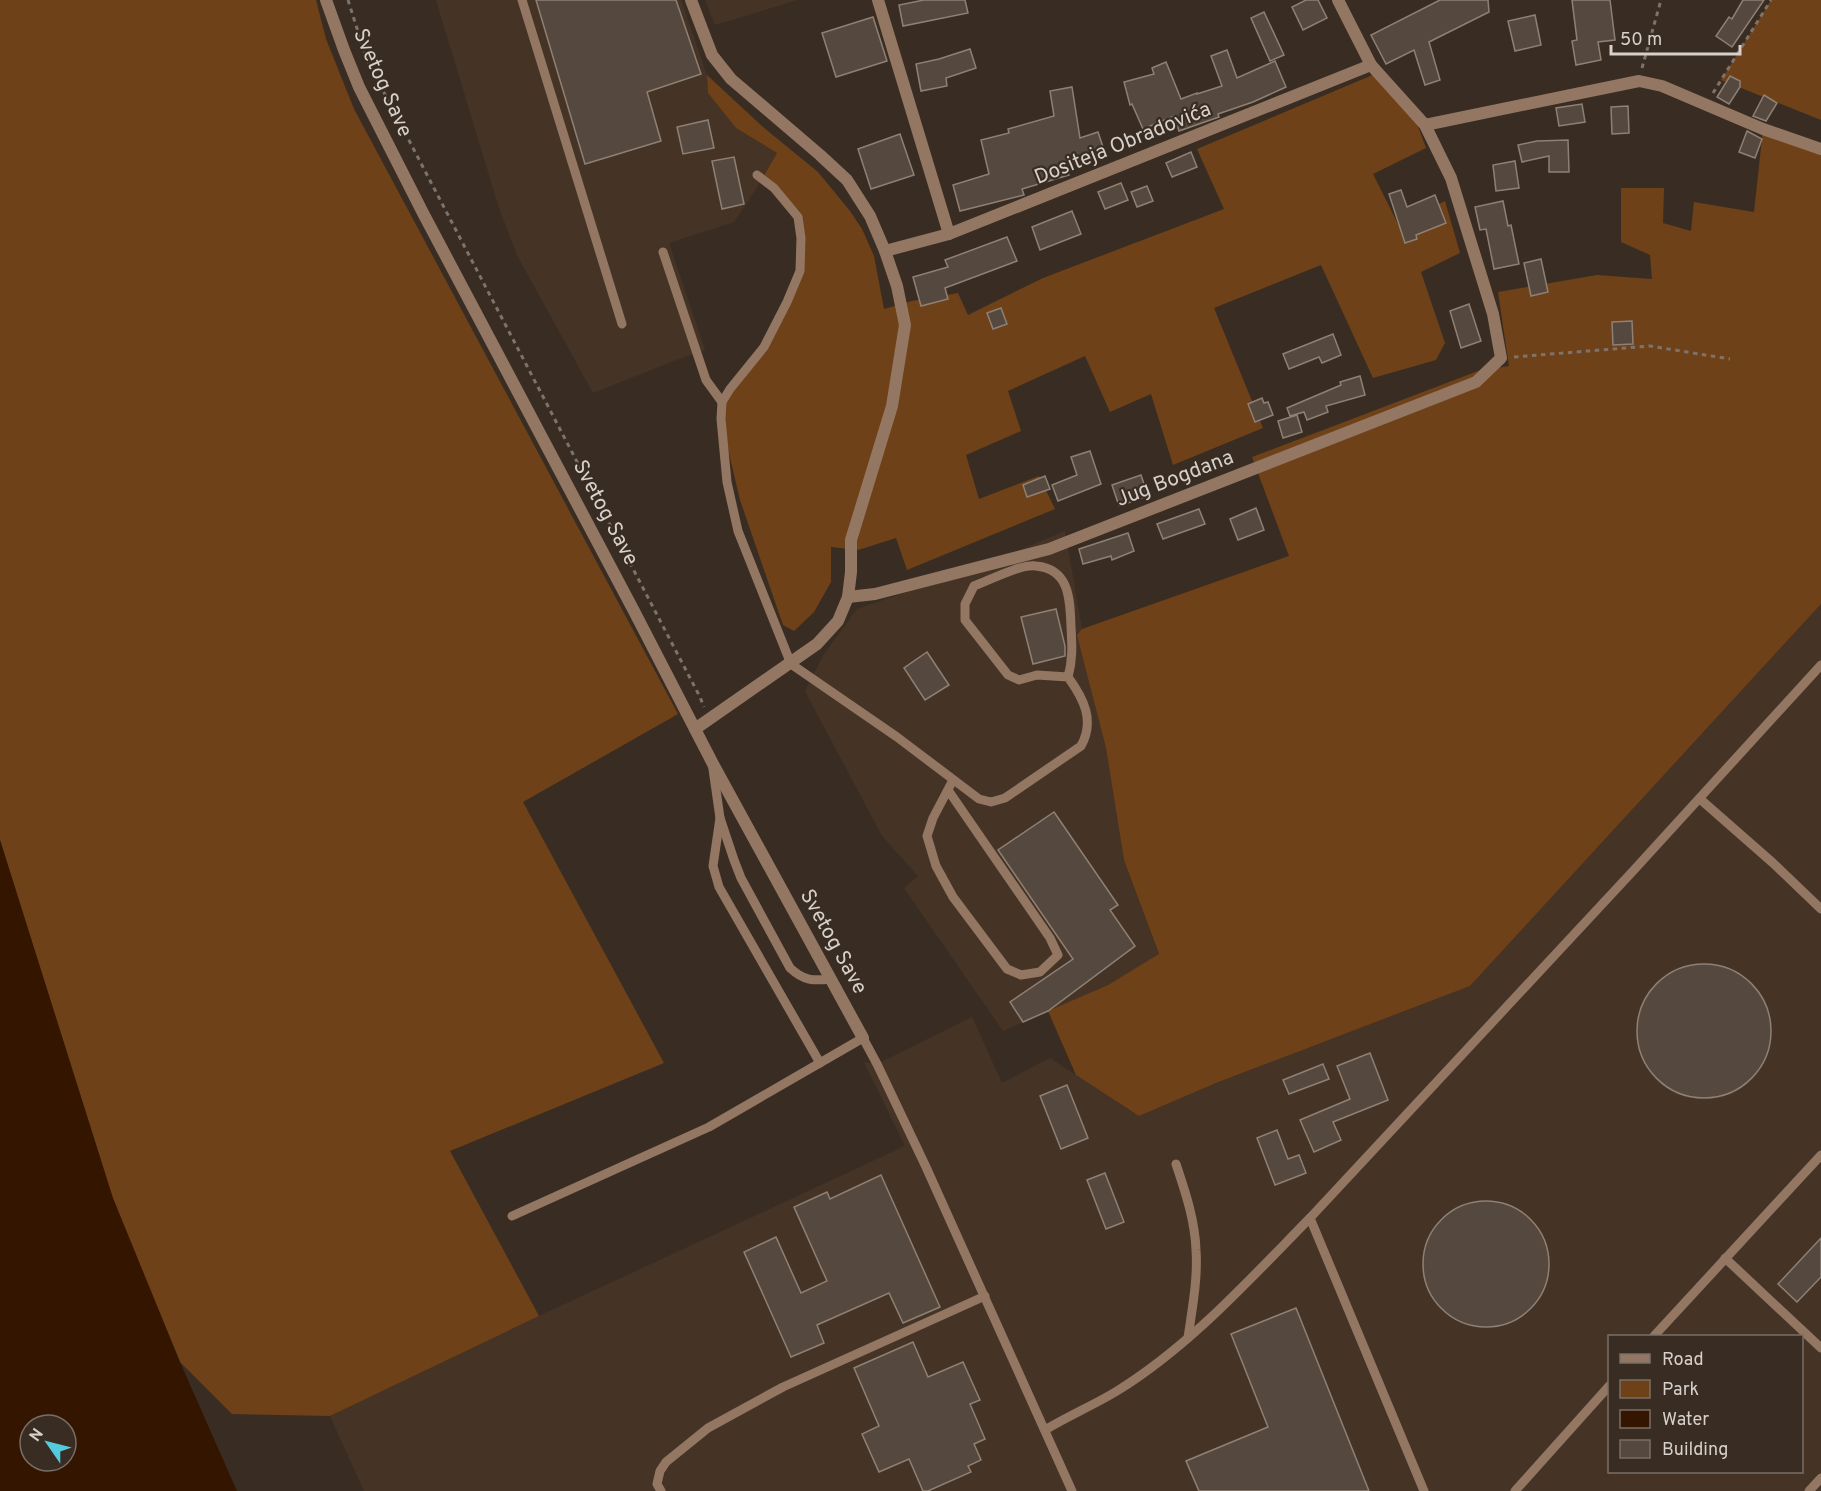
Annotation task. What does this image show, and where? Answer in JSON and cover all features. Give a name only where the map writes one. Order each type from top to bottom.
[{"type":"street","name":"Svetog Save","points":[[326,0],[344,50],[423,213],[713,764],[863,1038]]},
{"type":"street","points":[[691,0],[712,55],[731,79],[820,154],[847,180],[870,216],[885,251],[897,286],[905,325],[892,406],[851,540],[848,597],[838,621],[817,644],[791,664],[695,729]]},
{"type":"street","points":[[878,0],[949,234]]},
{"type":"street","points":[[1338,0],[1371,65],[1425,125],[1451,178],[1493,314],[1501,358]]},
{"type":"street","name":"Dositeja Obradovića","points":[[885,251],[949,234],[1371,65]]},
{"type":"street","points":[[1425,125],[1639,81],[1662,86],[1763,129],[1821,149]]},
{"type":"street","name":"Jug Bogdana","points":[[848,597],[875,594],[1049,549],[1476,382],[1501,358]]},
{"type":"lane","points":[[522,0],[622,324]]},
{"type":"lane","points":[[757,175],[774,188],[798,218],[801,238],[800,271],[764,347],[722,402],[721,418],[727,482],[738,531],[791,664],[897,736],[979,799],[991,802],[1005,798],[1081,746],[1087,736],[1087,708],[1068,678],[1072,660],[1070,596],[1062,578],[1048,568],[1034,565],[974,586],[965,604],[965,620],[1008,675],[1019,680],[1037,675],[1068,678]]},
{"type":"lane","points":[[663,252],[706,380],[722,402]]},
{"type":"lane","points":[[1045,1430],[1118,1390],[1188,1338],[1236,1293],[1310,1218],[1700,799],[1821,665]]},
{"type":"lane","points":[[713,764],[720,818],[741,878],[790,968],[799,976],[813,981],[831,979]]},
{"type":"lane","points":[[948,790],[1050,938],[1058,955],[1040,972],[1021,975],[1007,969],[954,897],[936,866],[927,836],[933,818],[953,780]]},
{"type":"lane","points":[[1700,799],[1821,909]]},
{"type":"lane","points":[[720,818],[713,866],[719,887],[820,1063]]},
{"type":"lane","points":[[512,1216],[709,1126],[863,1038],[985,1296],[1072,1491]]},
{"type":"lane","points":[[1655,1335],[1821,1155]]},
{"type":"lane","points":[[1176,1164],[1185,1191],[1196,1250],[1194,1293],[1188,1338]]},
{"type":"lane","points":[[1310,1218],[1425,1491]]},
{"type":"lane","points":[[1725,1258],[1821,1348]]},
{"type":"lane","points":[[661,1491],[657,1484],[666,1462],[708,1428],[783,1387],[985,1296]]},
{"type":"lane","points":[[1515,1491],[1608,1387]]},
{"type":"lane","points":[[1809,1491],[1821,1478]]},
{"type":"path","points":[[348,0],[368,60],[695,686],[709,720]]},
{"type":"path","points":[[1639,81],[1661,0]]},
{"type":"path","points":[[1706,104],[1771,0]]},
{"type":"path","points":[[1501,358],[1650,346],[1730,359]]},
{"type":"shaded area","points":[[436,0],[681,0],[707,75],[708,93],[736,128],[777,153],[734,222],[669,243],[705,350],[593,393],[517,255],[499,208]]},
{"type":"shaded area","points":[[705,0],[798,0],[715,25]]},
{"type":"shaded area","points":[[1065,531],[1082,629],[1078,635],[1106,748],[1124,860],[1159,955],[1108,985],[1003,1031],[904,888],[918,876],[882,836],[805,691],[824,654],[857,609],[974,569]]},
{"type":"shaded area","points":[[1821,604],[1821,1491],[364,1491],[330,1416],[905,1146],[864,1062],[877,1064],[972,1017],[1002,1083],[1050,1058],[1139,1116],[1216,1083],[1470,986]]},
{"type":"green space","points":[[0,0],[316,0],[326,39],[354,109],[678,714],[523,802],[664,1063],[450,1151],[539,1316],[330,1416],[232,1414],[180,1362],[112,1198],[0,840]]},
{"type":"green space","points":[[1771,0],[1821,0],[1821,120],[1721,80]]},
{"type":"green space","points":[[1375,74],[1416,121],[1426,148],[1373,174],[1398,224],[1445,201],[1460,253],[1421,272],[1445,343],[1436,360],[1373,378],[1321,265],[1214,308],[1263,428],[1173,465],[1151,394],[1110,412],[1085,356],[1008,391],[1021,431],[966,455],[979,499],[1039,476],[1055,509],[907,570],[896,538],[858,550],[831,547],[831,582],[814,612],[794,631],[783,625],[740,500],[721,419],[722,402],[764,347],[800,271],[798,218],[762,179],[777,153],[736,128],[708,93],[707,75],[763,127],[818,172],[850,211],[862,229],[874,256],[884,309],[912,301],[958,293],[968,315],[1043,278],[1224,209],[1197,149]]},
{"type":"green space","points":[[1763,129],[1821,150],[1821,604],[1470,986],[1216,1083],[1139,1116],[1076,1075],[1048,1011],[1108,985],[1159,954],[1124,860],[1106,748],[1077,635],[1082,629],[1289,556],[1252,457],[1478,371],[1509,366],[1498,292],[1597,275],[1652,279],[1650,255],[1621,242],[1621,188],[1664,188],[1663,223],[1691,231],[1694,202],[1754,212]]},
{"type":"water","points":[[0,840],[113,1198],[180,1362],[237,1491],[0,1491]]},
{"type":"building","points":[[536,0],[676,0],[701,74],[647,92],[661,141],[585,164]]},
{"type":"building","points":[[924,0],[965,0],[968,13],[903,26],[899,5]]},
{"type":"building","points":[[1306,0],[1318,0],[1327,18],[1303,30],[1292,7]]},
{"type":"building","points":[[1440,0],[1488,0],[1489,12],[1429,42],[1440,80],[1425,85],[1414,50],[1386,64],[1371,35]]},
{"type":"building","points":[[1572,0],[1610,0],[1615,40],[1598,42],[1601,60],[1576,65],[1572,41],[1577,40]]},
{"type":"building","points":[[1743,0],[1764,0],[1732,47],[1716,36],[1729,17],[1732,19]]},
{"type":"building","points":[[1264,12],[1284,55],[1270,61],[1251,18]]},
{"type":"building","points":[[1535,15],[1541,45],[1515,51],[1508,21]]},
{"type":"building","points":[[873,17],[887,61],[836,77],[822,33]]},
{"type":"building","points":[[970,49],[976,68],[946,78],[947,86],[921,91],[916,64]]},
{"type":"building","points":[[1227,50],[1237,78],[1275,61],[1286,87],[1218,114],[1219,117],[1179,131],[1174,116],[1143,129],[1132,104],[1130,105],[1124,82],[1154,74],[1152,68],[1166,62],[1181,99],[1222,86],[1211,56]]},
{"type":"building","points":[[1730,76],[1740,81],[1740,87],[1729,104],[1717,97]]},
{"type":"building","points":[[1072,87],[1080,138],[1098,132],[1106,156],[1067,169],[1069,175],[1022,189],[1024,195],[960,211],[953,185],[989,174],[981,140],[1009,133],[1008,129],[1054,116],[1050,91]]},
{"type":"building","points":[[1764,95],[1777,103],[1766,121],[1753,116]]},
{"type":"building","points":[[1582,104],[1585,122],[1559,126],[1556,108]]},
{"type":"building","points":[[1628,106],[1629,133],[1612,134],[1611,107]]},
{"type":"building","points":[[708,120],[714,148],[683,154],[677,127]]},
{"type":"building","points":[[1747,131],[1762,139],[1755,158],[1739,152]]},
{"type":"building","points":[[900,134],[914,175],[871,189],[858,149]]},
{"type":"building","points":[[1568,140],[1569,172],[1549,172],[1549,156],[1522,162],[1518,145],[1537,141]]},
{"type":"building","points":[[1191,152],[1197,167],[1172,177],[1166,163]]},
{"type":"building","points":[[734,157],[744,204],[722,209],[712,161]]},
{"type":"building","points":[[1515,161],[1519,188],[1496,191],[1493,165]]},
{"type":"building","points":[[1121,183],[1128,200],[1105,209],[1098,192]]},
{"type":"building","points":[[1147,186],[1153,201],[1137,207],[1131,192]]},
{"type":"building","points":[[1401,190],[1407,207],[1435,195],[1446,223],[1416,235],[1417,239],[1405,243],[1389,194]]},
{"type":"building","points":[[1503,201],[1508,226],[1511,225],[1519,264],[1494,269],[1486,229],[1480,230],[1475,207]]},
{"type":"building","points":[[1072,211],[1081,234],[1040,250],[1032,227]]},
{"type":"building","points":[[1007,237],[1017,261],[945,288],[948,299],[921,306],[913,277],[948,267],[945,260]]},
{"type":"building","points":[[1541,259],[1548,292],[1531,296],[1524,263]]},
{"type":"building","points":[[1469,304],[1481,341],[1461,348],[1450,311]]},
{"type":"building","points":[[1001,308],[1007,324],[993,329],[987,313]]},
{"type":"building","points":[[1632,321],[1633,344],[1613,345],[1612,322]]},
{"type":"building","points":[[1333,334],[1341,355],[1322,363],[1319,357],[1289,369],[1283,354]]},
{"type":"building","points":[[1360,376],[1365,395],[1326,406],[1328,412],[1307,420],[1304,412],[1290,416],[1287,408],[1341,385],[1340,382]]},
{"type":"building","points":[[1262,398],[1264,403],[1268,402],[1273,415],[1255,422],[1248,404]]},
{"type":"building","points":[[1297,415],[1302,432],[1283,438],[1278,421]]},
{"type":"building","points":[[1090,451],[1101,484],[1058,501],[1052,485],[1077,475],[1071,457]]},
{"type":"building","points":[[1141,475],[1148,496],[1119,506],[1112,485]]},
{"type":"building","points":[[1045,476],[1050,489],[1027,497],[1023,485]]},
{"type":"building","points":[[1256,508],[1264,530],[1238,540],[1230,519]]},
{"type":"building","points":[[1199,509],[1205,524],[1163,539],[1157,524]]},
{"type":"building","points":[[1128,533],[1134,551],[1112,560],[1111,556],[1083,564],[1079,549]]},
{"type":"building","points":[[1056,609],[1065,646],[1065,656],[1033,664],[1021,617]]},
{"type":"building","points":[[927,652],[949,685],[925,700],[904,668]]},
{"type":"building","points":[[1054,812],[1118,905],[1110,910],[1135,946],[1048,1011],[1023,1022],[1010,1002],[1073,959],[998,850]]},
{"type":"building","points":[[1704,964],[1730,969],[1752,983],[1766,1005],[1771,1031],[1766,1057],[1752,1079],[1730,1093],[1704,1098],[1678,1093],[1656,1079],[1642,1057],[1637,1031],[1642,1005],[1656,983],[1678,969]]},
{"type":"building","points":[[1370,1053],[1388,1100],[1333,1122],[1341,1140],[1314,1152],[1300,1120],[1350,1099],[1337,1066]]},
{"type":"building","points":[[1323,1064],[1329,1079],[1289,1094],[1283,1080]]},
{"type":"building","points":[[1067,1085],[1088,1138],[1061,1149],[1040,1096]]},
{"type":"building","points":[[1277,1130],[1288,1159],[1299,1155],[1306,1173],[1275,1185],[1257,1138]]},
{"type":"building","points":[[1105,1173],[1124,1222],[1106,1229],[1087,1180]]},
{"type":"building","points":[[881,1175],[940,1307],[903,1323],[889,1293],[817,1325],[824,1343],[791,1357],[744,1252],[776,1237],[801,1293],[827,1281],[794,1207],[827,1192],[830,1199]]},
{"type":"building","points":[[1486,1201],[1510,1206],[1530,1220],[1544,1240],[1549,1264],[1544,1288],[1530,1308],[1510,1322],[1486,1327],[1462,1322],[1442,1308],[1428,1288],[1423,1264],[1428,1240],[1442,1220],[1462,1206]]},
{"type":"building","points":[[1821,1238],[1821,1277],[1797,1302],[1778,1284]]},
{"type":"building","points":[[1296,1308],[1369,1491],[1199,1491],[1186,1461],[1268,1427],[1231,1334]]},
{"type":"building","points":[[913,1342],[928,1377],[963,1362],[980,1400],[970,1404],[985,1439],[974,1444],[981,1460],[968,1466],[971,1472],[928,1491],[923,1491],[909,1459],[879,1472],[862,1434],[879,1426],[854,1368]]}]
